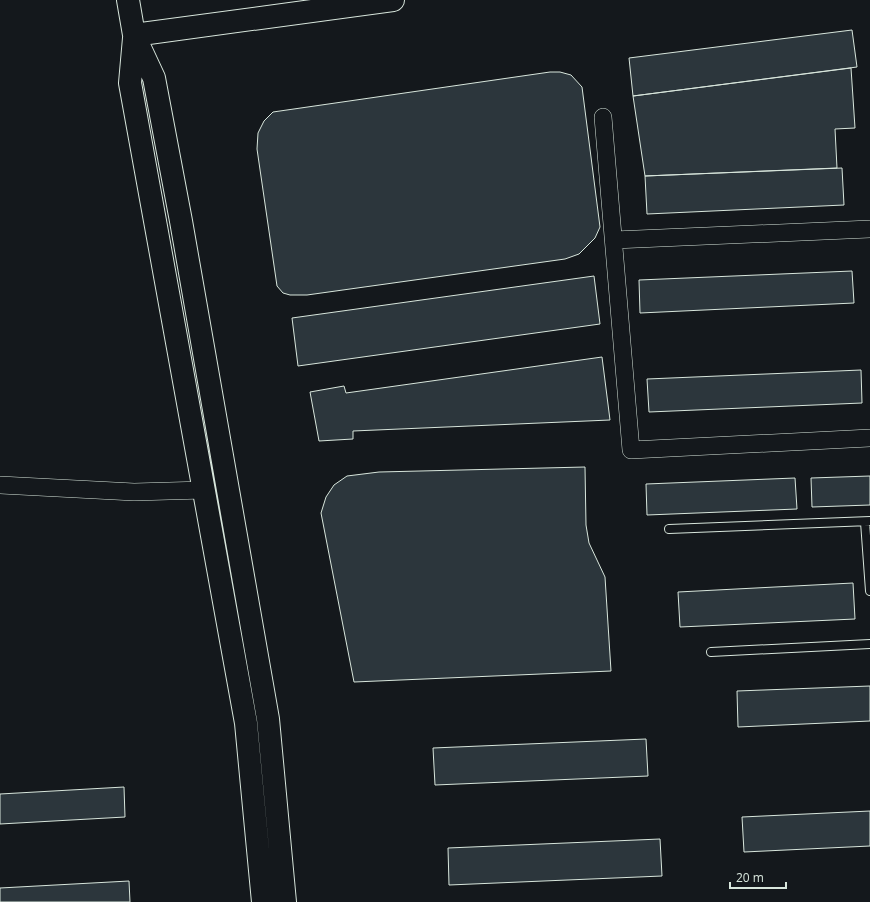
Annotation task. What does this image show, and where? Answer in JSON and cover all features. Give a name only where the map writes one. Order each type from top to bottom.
[{"type":"main road","points":[[128,0],[134,34],[154,78],[267,711],[285,902]]},
{"type":"main road","points":[[134,34],[393,0]]},
{"type":"main road","points":[[134,34],[130,83],[246,723],[263,902]]},
{"type":"street","points":[[603,117],[631,450],[870,438]]},
{"type":"street","points":[[614,240],[870,229]]},
{"type":"street","points":[[0,485],[134,492],[204,490]]},
{"type":"lane","points":[[669,529],[867,522],[870,591]]},
{"type":"lane","points":[[711,652],[870,644]]},
{"type":"building","points":[[852,30],[857,67],[633,96],[629,58]]},
{"type":"building","points":[[851,68],[855,128],[835,129],[837,168],[645,176],[633,96]]},
{"type":"building","points":[[550,72],[560,72],[571,75],[582,87],[600,227],[595,238],[579,254],[565,259],[307,295],[290,295],[283,293],[277,286],[257,149],[258,133],[264,121],[273,112]]},
{"type":"building","points":[[842,168],[844,205],[647,214],[645,176]]},
{"type":"building","points":[[852,271],[854,303],[640,313],[639,280]]},
{"type":"building","points":[[594,276],[600,324],[298,366],[292,318]]},
{"type":"building","points":[[602,357],[610,420],[353,431],[353,439],[319,441],[310,392],[344,386],[346,393]]},
{"type":"building","points":[[861,370],[862,403],[649,412],[647,379]]},
{"type":"building","points":[[585,467],[586,525],[589,543],[605,577],[611,671],[354,682],[321,513],[326,497],[334,485],[347,476],[379,472]]},
{"type":"building","points":[[870,476],[870,505],[812,507],[811,478]]},
{"type":"building","points":[[795,478],[797,509],[647,515],[646,484]]},
{"type":"building","points":[[853,583],[855,619],[680,627],[678,592]]},
{"type":"building","points":[[870,686],[870,721],[738,727],[737,691]]},
{"type":"building","points":[[646,739],[648,776],[435,785],[433,748]]},
{"type":"building","points":[[124,787],[125,817],[0,824],[0,794]]},
{"type":"building","points":[[870,811],[870,846],[744,852],[742,817]]},
{"type":"building","points":[[660,839],[662,876],[449,885],[448,848]]},
{"type":"building","points":[[129,881],[130,902],[0,902],[0,888]]}]
